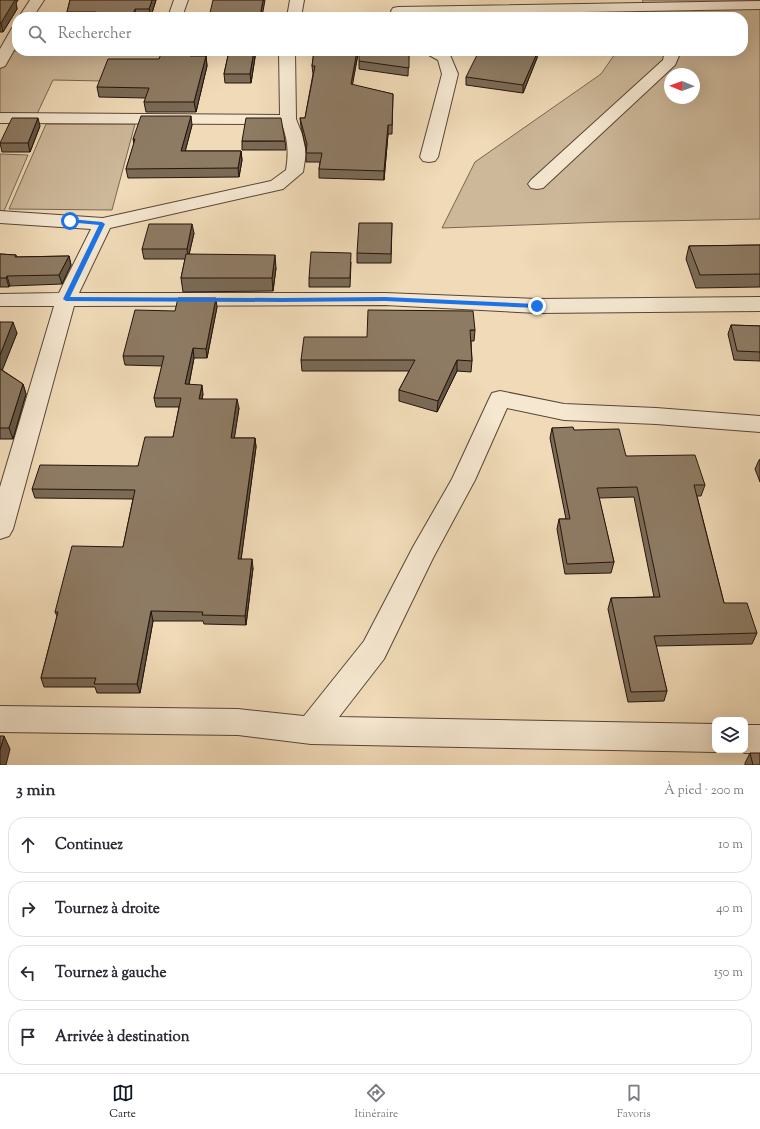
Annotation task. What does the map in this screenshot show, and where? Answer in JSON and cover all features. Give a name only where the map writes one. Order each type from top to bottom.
[{"type":"street","points":[[29,12],[37,0]]},
{"type":"street","points":[[177,12],[182,0]]},
{"type":"street","points":[[295,12],[297,0]]},
{"type":"street","points":[[399,9],[684,12],[760,5]]},
{"type":"street","points":[[0,63],[8,47]]},
{"type":"street","points":[[0,216],[102,224],[277,184],[294,172],[297,153],[294,134],[288,119],[287,56]]},
{"type":"street","points":[[429,157],[450,74],[445,58],[441,56]]},
{"type":"street","points":[[537,184],[670,62],[672,56]]},
{"type":"street","points":[[0,118],[288,119]]},
{"type":"street","points":[[0,529],[9,466],[66,299],[102,224]]},
{"type":"street","points":[[0,300],[385,299],[537,306],[760,304]]},
{"type":"street","points":[[311,730],[374,650],[422,554],[463,480],[500,399],[564,412],[656,416],[760,424]]},
{"type":"street","points":[[0,719],[238,722],[311,730],[712,738]]},
{"type":"street","points":[[748,739],[760,739]]},
{"type":"shaded area","points":[[643,0],[760,0],[760,219],[606,222],[442,228],[475,162],[601,74],[614,56],[748,56],[748,12],[639,12]]},
{"type":"shaded area","points":[[8,51],[12,51],[12,56],[162,56],[158,68],[103,81],[53,80],[37,114],[0,113],[0,65]]},
{"type":"shaded area","points":[[46,124],[135,124],[112,210],[9,209]]},
{"type":"shaded area","points":[[0,154],[28,155],[4,211],[0,211]]},
{"type":"building","points":[[0,0],[15,0],[1,23],[0,23]]},
{"type":"building","points":[[70,0],[152,0],[149,9],[135,9],[134,12],[67,12]]},
{"type":"building","points":[[213,0],[263,0],[261,12],[210,12]]},
{"type":"building","points":[[160,56],[206,56],[194,102],[144,102],[149,88],[97,87],[108,59],[159,59]]},
{"type":"building","points":[[228,56],[253,56],[250,74],[224,74]]},
{"type":"building","points":[[313,56],[356,56],[351,84],[393,94],[392,125],[388,125],[384,171],[319,169],[322,153],[306,153],[307,144],[300,118],[305,118],[315,66],[312,66]]},
{"type":"building","points":[[359,56],[409,56],[409,68],[359,61]]},
{"type":"building","points":[[476,56],[536,56],[523,85],[466,77]]},
{"type":"building","points":[[141,116],[191,116],[181,151],[241,151],[238,168],[126,169],[135,139],[133,139]]},
{"type":"building","points":[[12,118],[38,118],[28,143],[0,143]]},
{"type":"building","points":[[246,118],[281,118],[285,141],[242,141]]},
{"type":"building","points":[[359,223],[392,223],[391,254],[357,253]]},
{"type":"building","points":[[149,224],[192,224],[187,249],[142,249]]},
{"type":"building","points":[[760,245],[760,274],[700,275],[689,246]]},
{"type":"building","points":[[311,252],[351,253],[350,278],[309,278]]},
{"type":"building","points":[[0,254],[16,255],[15,257],[69,256],[59,275],[7,276],[6,278],[0,278]]},
{"type":"building","points":[[186,254],[275,255],[272,278],[181,278]]},
{"type":"building","points":[[178,298],[216,298],[206,349],[193,348],[185,384],[202,385],[199,399],[237,399],[231,438],[255,438],[238,559],[252,559],[245,616],[202,615],[203,612],[151,611],[137,684],[94,684],[96,678],[41,678],[58,612],[55,612],[72,546],[123,547],[135,490],[32,489],[40,465],[138,466],[145,437],[173,437],[181,398],[154,398],[164,356],[123,356],[135,310],[175,311]]},
{"type":"building","points":[[368,310],[473,311],[475,330],[470,330],[472,361],[457,360],[438,401],[399,390],[415,360],[301,360],[304,337],[367,337]]},
{"type":"building","points":[[0,322],[13,322],[0,355]]},
{"type":"building","points":[[731,325],[760,326],[760,352],[737,351]]},
{"type":"building","points":[[0,369],[23,384],[9,428],[0,428]]},
{"type":"building","points":[[573,427],[574,430],[619,429],[626,456],[695,455],[705,485],[694,485],[724,603],[747,603],[757,633],[654,636],[667,691],[631,692],[611,598],[660,597],[637,487],[597,488],[614,562],[567,564],[559,519],[570,519],[552,428]]},
{"type":"building","points":[[0,736],[4,736],[0,750]]},
{"type":"building","points":[[750,753],[760,753],[760,765],[753,765]]},
{"type":"route","points":[[70,221],[102,224],[66,299],[385,299],[537,306]]}]
